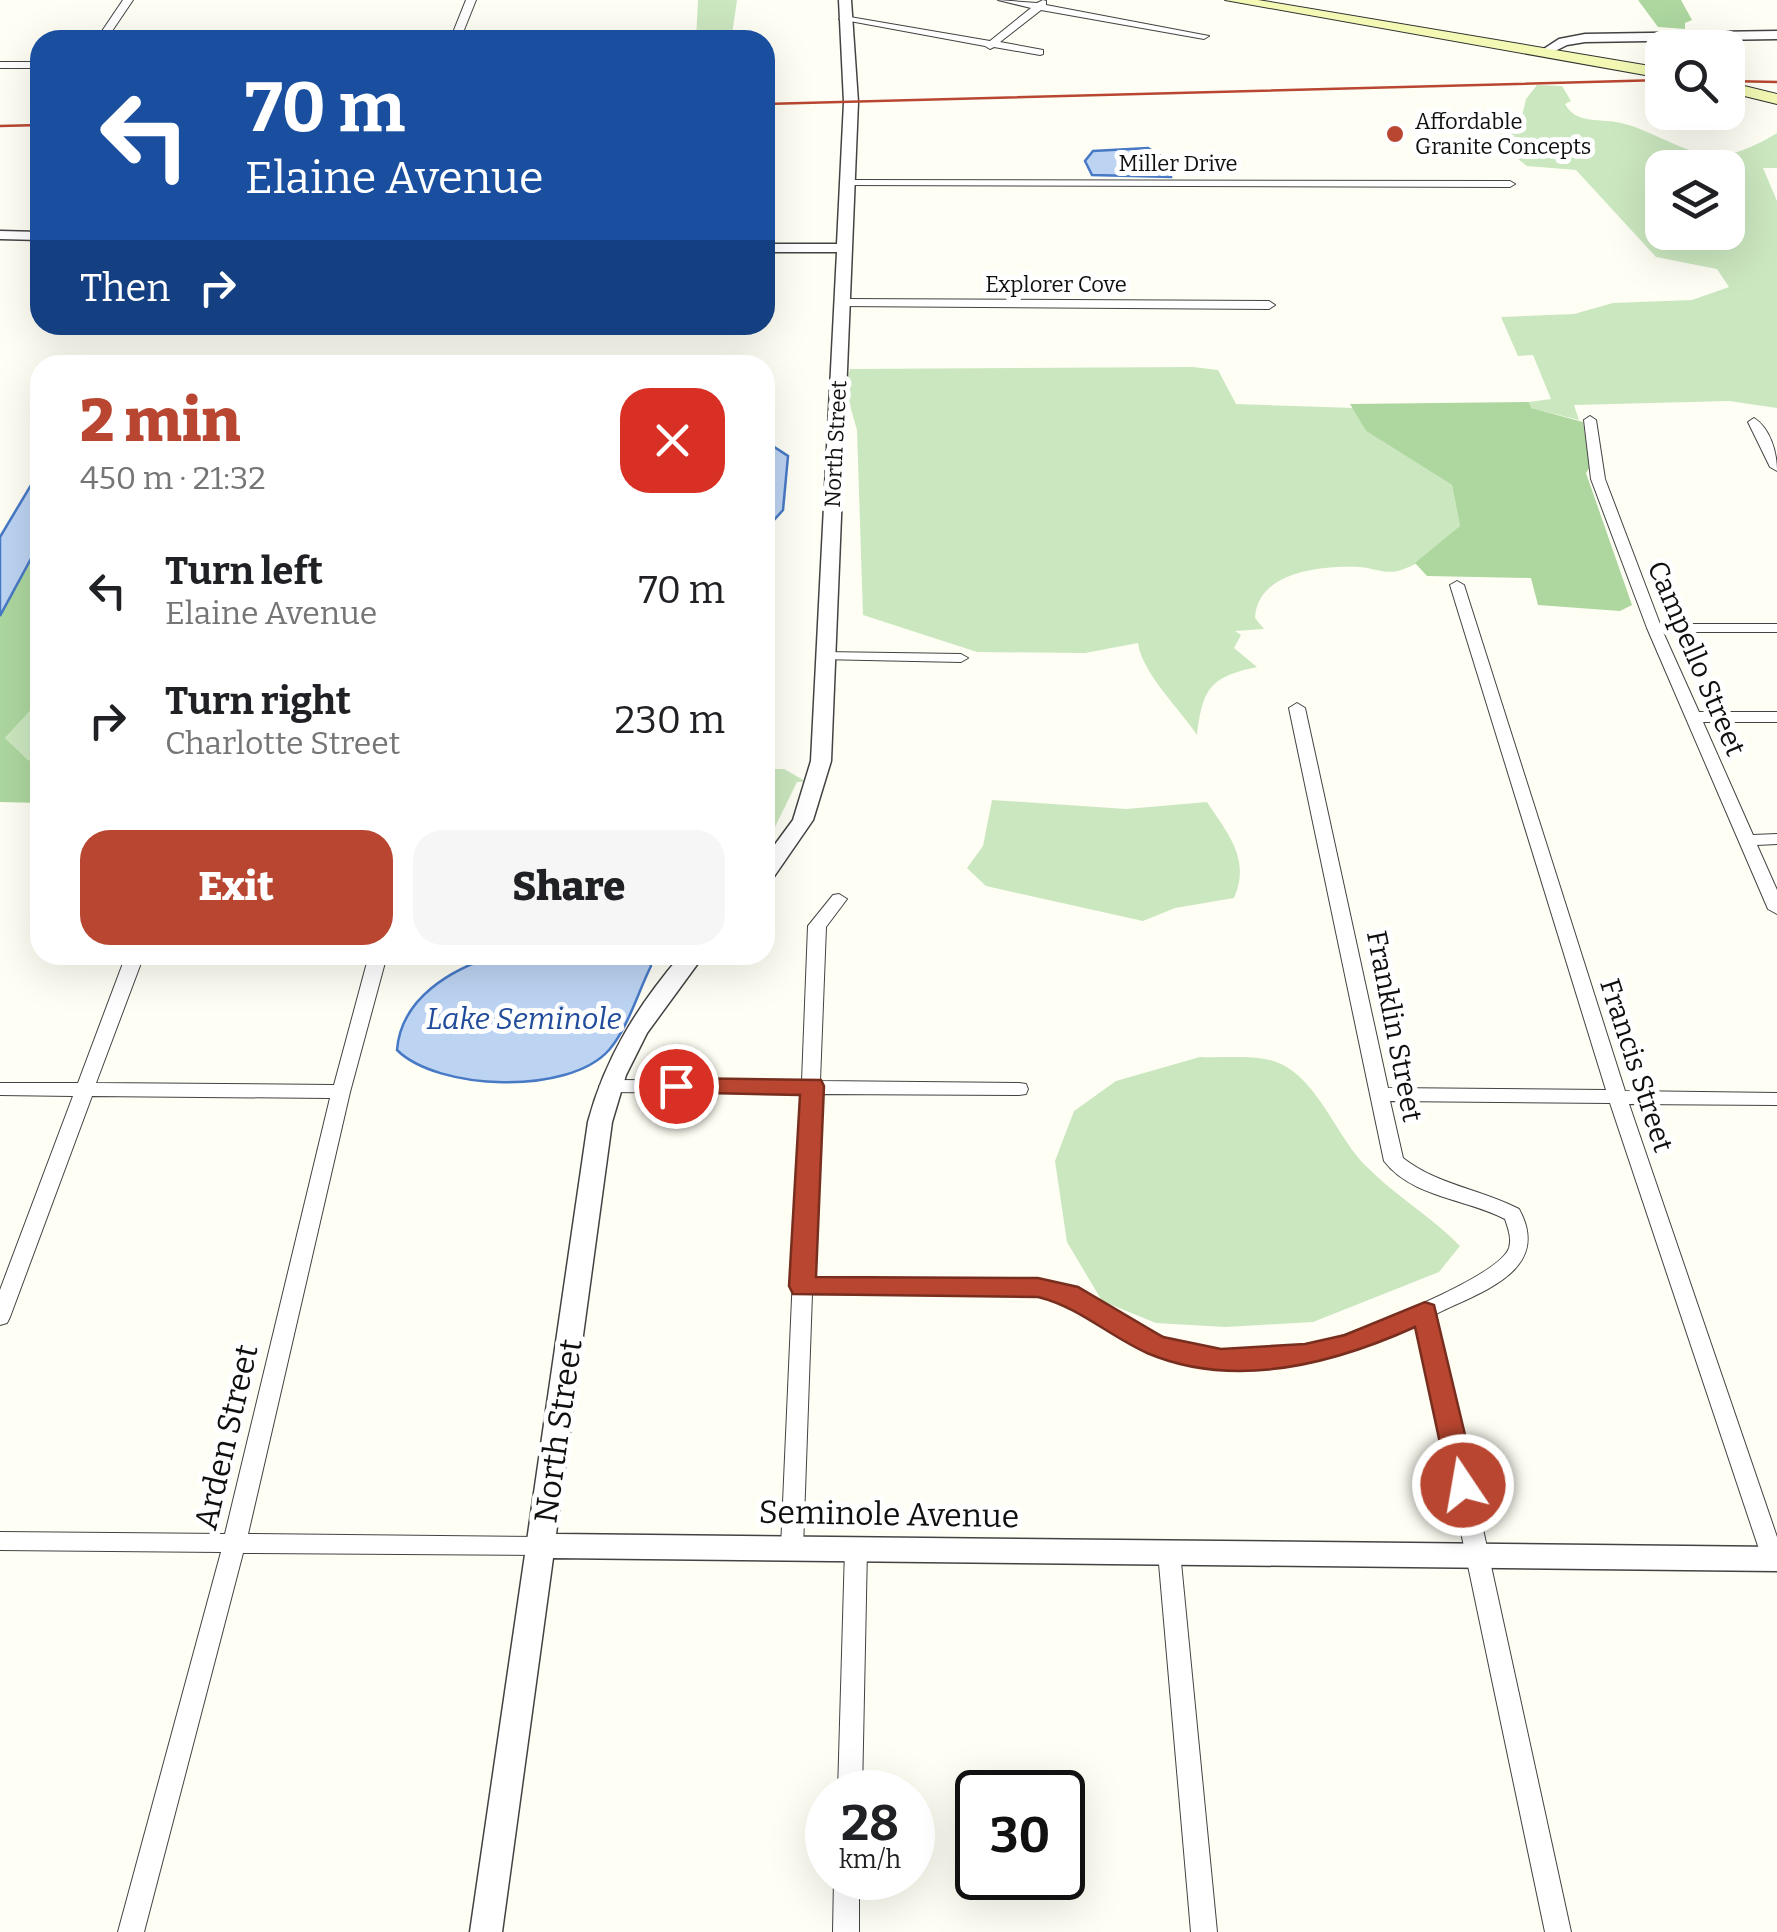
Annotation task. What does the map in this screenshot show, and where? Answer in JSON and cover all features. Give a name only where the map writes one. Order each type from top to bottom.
[{"type":"main road","points":[[1232,0],[1550,49]]},
{"type":"main road","points":[[1277,0],[1645,67]]},
{"type":"main road","points":[[1745,84],[1777,92]]},
{"type":"main road","points":[[1745,92],[1777,100]]},
{"type":"street","points":[[108,30],[128,0]]},
{"type":"street","points":[[459,30],[470,0]]},
{"type":"street","name":"North Street","points":[[775,861],[788,845],[814,794],[821,761],[851,102],[845,0]]},
{"type":"street","points":[[1003,0],[1044,3],[1204,36]]},
{"type":"street","points":[[990,46],[1044,3]]},
{"type":"street","points":[[844,19],[1040,52]]},
{"type":"street","points":[[1550,49],[1585,38],[1777,35]]},
{"type":"street","points":[[0,64],[30,65]]},
{"type":"street","name":"Miller Drive","points":[[847,183],[1510,184]]},
{"type":"street","points":[[0,235],[30,236]]},
{"type":"street","points":[[775,248],[845,248]]},
{"type":"street","name":"Explorer Cove","points":[[842,303],[1269,305]]},
{"type":"street","name":"Campello Street","points":[[1590,420],[1598,479],[1654,628],[1777,909]]},
{"type":"street","points":[[1754,422],[1777,467]]},
{"type":"street","name":"Francis Street","points":[[1457,585],[1618,1098],[1775,1558]]},
{"type":"street","points":[[1654,628],[1777,628]]},
{"type":"street","points":[[824,656],[961,658]]},
{"type":"street","name":"Franklin Street","points":[[1298,708],[1394,1161],[1427,1186],[1512,1214],[1522,1240],[1518,1256],[1506,1268],[1425,1312]]},
{"type":"street","points":[[1692,716],[1777,717]]},
{"type":"street","points":[[1746,840],[1777,839]]},
{"type":"street","points":[[792,1548],[817,926],[839,898]]},
{"type":"street","points":[[0,1317],[130,965]]},
{"type":"street","name":"Arden Street","points":[[131,1932],[234,1544],[341,1092],[375,965]]},
{"type":"street","name":"North Street","points":[[486,1932],[608,1086],[641,1020],[685,965]]},
{"type":"street","points":[[608,1086],[1019,1088]]},
{"type":"street","points":[[0,1089],[341,1092]]},
{"type":"street","points":[[1380,1094],[1777,1099]]},
{"type":"street","points":[[802,1286],[1038,1288],[1069,1294],[1154,1344],[1182,1354],[1221,1360],[1305,1355],[1350,1344],[1425,1312],[1558,1932]]},
{"type":"street","name":"Seminole Avenue","points":[[0,1541],[1775,1558]]},
{"type":"street","points":[[851,1770],[856,1549]]},
{"type":"street","points":[[1169,1552],[1204,1932]]},
{"type":"street","points":[[846,1932],[847,1900]]},
{"type":"green space","points":[[698,0],[737,0],[733,30],[696,30]]},
{"type":"green space","points":[[1638,0],[1681,0],[1692,20],[1685,23],[1685,29],[1658,27]]},
{"type":"green space","points":[[1537,85],[1562,86],[1571,101],[1565,104],[1576,115],[1633,126],[1693,150],[1645,150],[1645,245],[1576,170],[1527,166],[1501,146],[1499,131],[1507,121],[1521,120],[1526,99]]},
{"type":"green space","points":[[1777,133],[1777,168],[1763,168],[1777,201],[1777,408],[1729,401],[1574,405],[1579,420],[1530,408],[1529,402],[1551,399],[1533,355],[1518,356],[1501,317],[1574,314],[1613,303],[1692,300],[1729,287],[1717,269],[1656,257],[1650,250],[1745,250],[1743,150]]},
{"type":"green space","points":[[850,369],[1218,370],[1236,404],[1353,408],[1366,431],[1452,485],[1460,526],[1432,553],[1398,571],[1360,567],[1310,570],[1294,574],[1267,590],[1258,603],[1255,618],[1264,629],[1235,631],[1241,635],[1234,648],[1257,667],[1229,675],[1212,687],[1202,706],[1197,735],[1146,666],[1138,643],[1085,653],[977,652],[863,615],[857,430],[845,388]]},
{"type":"green space","points":[[1529,402],[1531,408],[1583,422],[1590,467],[1586,473],[1632,605],[1620,611],[1538,605],[1531,578],[1427,576],[1415,563],[1460,526],[1452,485],[1366,431],[1350,404]]},
{"type":"green space","points":[[30,560],[30,711],[5,738],[30,760],[30,803],[0,802],[0,616]]},
{"type":"green space","points":[[30,711],[30,760],[5,738]]},
{"type":"green space","points":[[775,769],[784,769],[807,782],[797,782],[775,827]]},
{"type":"green space","points":[[992,800],[1126,809],[1207,802],[1235,847],[1240,871],[1234,898],[1175,908],[1143,921],[986,886],[967,868],[983,846]]},
{"type":"green space","points":[[1200,1057],[1270,1060],[1300,1077],[1366,1166],[1460,1246],[1439,1272],[1313,1322],[1225,1327],[1156,1323],[1102,1301],[1067,1242],[1055,1161],[1074,1111],[1116,1081]]},
{"type":"water","points":[[1148,148],[1169,161],[1171,177],[1092,175],[1085,161],[1093,151]]},
{"type":"water","points":[[775,448],[788,456],[783,510],[775,519]]},
{"type":"water","points":[[30,487],[30,560],[0,616],[0,537]]},
{"type":"water","name":"Lake Seminole","points":[[651,966],[616,1041],[590,1065],[534,1081],[503,1082],[441,1073],[397,1050],[408,1015],[418,1001],[463,968]]},
{"type":"railway","points":[[775,104],[1645,80]]},
{"type":"railway","points":[[1745,81],[1777,82]]},
{"type":"railway","points":[[0,126],[30,125]]},
{"type":"place","name":"Affordable Granite Concepts","points":[[1395,134]]},
{"type":"route","points":[[676,1086],[812,1086],[802,1286],[1038,1288],[1069,1294],[1154,1344],[1182,1354],[1221,1360],[1305,1355],[1385,1332],[1425,1312],[1463,1485]]}]
